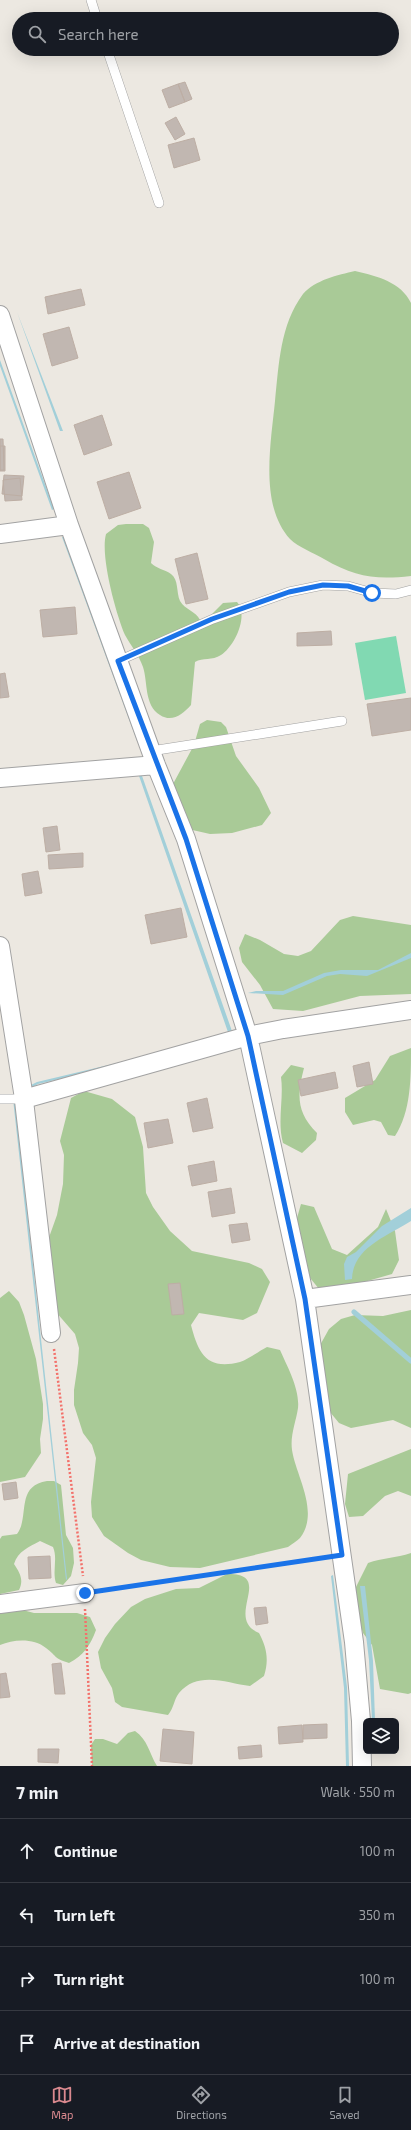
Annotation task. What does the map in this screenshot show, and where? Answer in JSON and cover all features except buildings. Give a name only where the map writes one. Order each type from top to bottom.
[{"type":"street","points":[[0,315],[4,335],[69,525],[154,758],[186,839],[248,1036],[305,1299],[342,1555],[357,1673],[361,1721],[362,1766]]},
{"type":"street","points":[[0,534],[69,525]]},
{"type":"street","points":[[0,778],[154,758]]},
{"type":"street","points":[[0,946],[24,1099],[51,1333]]},
{"type":"street","points":[[24,1099],[248,1036],[283,1029],[411,1010]]},
{"type":"street","points":[[305,1299],[411,1285]]},
{"type":"street","points":[[0,1604],[85,1593]]},
{"type":"lane","points":[[91,0],[95,12]]},
{"type":"lane","points":[[109,56],[159,203]]},
{"type":"lane","points":[[118,661],[212,619],[289,592],[323,585],[348,586],[372,593],[396,594],[411,590]]},
{"type":"lane","points":[[154,758],[342,721]]},
{"type":"lane","points":[[0,1099],[24,1099]]},
{"type":"path","points":[[51,1333],[85,1593],[92,1766]]},
{"type":"path","points":[[85,1593],[342,1555]]},
{"type":"green space","points":[[355,271],[372,275],[395,285],[407,296],[411,303],[411,576],[387,578],[366,576],[335,565],[297,545],[290,539],[280,525],[274,509],[269,473],[271,436],[282,345],[289,319],[295,306],[308,289],[327,279]]},
{"type":"green space","points":[[143,524],[149,528],[154,542],[151,563],[174,577],[180,601],[196,614],[200,620],[207,619],[223,603],[237,602],[242,614],[239,630],[226,651],[218,657],[195,662],[191,705],[181,714],[173,718],[160,715],[151,705],[147,693],[143,667],[125,635],[117,613],[110,585],[105,556],[106,534],[118,525]]},
{"type":"green space","points":[[396,636],[406,693],[365,700],[355,643]]},
{"type":"green space","points":[[207,720],[221,722],[226,727],[236,756],[259,788],[271,813],[262,825],[232,833],[210,834],[188,829],[172,791],[173,784],[194,745],[200,724]]},
{"type":"green space","points":[[353,916],[411,925],[411,994],[360,996],[303,1011],[273,1009],[260,985],[242,962],[239,948],[245,934],[260,940],[284,954],[298,956],[311,951],[340,920]]},
{"type":"green space","points":[[411,1048],[411,1071],[407,1106],[400,1127],[395,1136],[388,1135],[381,1122],[374,1120],[353,1125],[345,1112],[345,1098],[375,1080],[390,1056]]},
{"type":"green space","points":[[291,1065],[304,1068],[300,1087],[300,1103],[305,1118],[317,1133],[316,1140],[302,1153],[283,1143],[281,1135],[281,1077]]},
{"type":"green space","points":[[84,1091],[112,1099],[135,1117],[143,1147],[146,1193],[153,1207],[170,1231],[192,1251],[249,1263],[262,1269],[270,1282],[257,1313],[243,1320],[199,1313],[191,1325],[201,1351],[205,1357],[211,1361],[219,1364],[240,1362],[267,1347],[280,1350],[289,1370],[295,1386],[298,1401],[292,1439],[292,1450],[305,1494],[308,1517],[306,1528],[300,1538],[288,1547],[200,1568],[170,1567],[141,1560],[128,1553],[104,1536],[92,1517],[91,1502],[96,1458],[92,1445],[83,1433],[74,1405],[74,1390],[79,1348],[75,1334],[56,1312],[47,1243],[57,1215],[63,1184],[64,1155],[60,1141],[71,1098]]},
{"type":"green space","points":[[301,1204],[314,1207],[332,1249],[347,1255],[378,1227],[386,1209],[395,1231],[399,1260],[392,1274],[364,1282],[339,1295],[324,1295],[306,1273],[293,1232]]},
{"type":"green space","points":[[9,1291],[19,1302],[36,1359],[43,1404],[43,1419],[40,1439],[41,1453],[25,1477],[0,1482],[0,1298]]},
{"type":"green space","points":[[411,1310],[411,1428],[393,1420],[351,1428],[339,1423],[330,1412],[314,1356],[329,1329],[341,1319],[355,1315],[383,1316]]},
{"type":"green space","points":[[411,1449],[411,1496],[398,1491],[385,1496],[363,1516],[349,1517],[345,1504],[348,1474]]},
{"type":"green space","points":[[47,1481],[54,1481],[61,1485],[66,1535],[73,1548],[74,1563],[71,1576],[63,1585],[56,1583],[55,1556],[53,1547],[40,1541],[24,1550],[18,1556],[14,1564],[20,1574],[21,1583],[19,1590],[0,1594],[0,1539],[2,1536],[17,1534],[21,1527],[27,1495],[37,1484]]},
{"type":"green space","points":[[411,1553],[411,1693],[408,1694],[380,1689],[372,1645],[363,1633],[354,1604],[355,1589],[368,1563]]},
{"type":"green space","points":[[227,1574],[241,1576],[248,1581],[249,1588],[246,1617],[249,1626],[259,1633],[264,1644],[267,1659],[264,1676],[250,1686],[213,1680],[195,1682],[187,1686],[179,1693],[168,1715],[122,1707],[115,1702],[112,1688],[101,1668],[98,1652],[105,1638],[115,1624],[131,1607],[145,1599],[176,1589],[199,1588]]},
{"type":"green space","points":[[0,1604],[34,1613],[77,1613],[90,1617],[96,1630],[86,1650],[79,1657],[69,1663],[58,1658],[36,1642],[24,1640],[0,1645]]},
{"type":"green space","points":[[135,1731],[143,1738],[157,1766],[92,1766],[91,1745],[95,1739],[103,1739],[117,1744],[128,1733]]},
{"type":"water","points":[[17,312],[63,431],[60,431]]},
{"type":"water","points":[[0,360],[54,509],[52,510],[0,366]]},
{"type":"water","points":[[62,537],[65,537],[139,741],[137,741]]},
{"type":"water","points":[[138,773],[141,773],[233,1034],[227,1040],[38,1084],[18,1095],[15,1099],[66,1580],[13,1099],[19,1091],[37,1082],[226,1037],[229,1035]]},
{"type":"water","points":[[411,953],[411,958],[367,976],[340,974],[327,976],[283,995],[248,993],[256,991],[283,991],[324,973],[341,970],[378,970]]},
{"type":"water","points":[[411,1208],[411,1221],[382,1238],[365,1251],[358,1259],[354,1268],[352,1279],[345,1280],[344,1264],[347,1257],[356,1252],[382,1226]]},
{"type":"water","points":[[333,1575],[347,1687],[349,1766],[346,1766],[344,1688],[331,1576]]},
{"type":"water","points":[[360,1586],[365,1586],[373,1661],[375,1718],[372,1718],[369,1660]]},
{"type":"waterway","points":[[354,1312],[411,1361]]},
{"type":"route","points":[[85,1593],[342,1555],[305,1299],[248,1036],[186,839],[156,765],[118,661],[212,619],[289,592],[323,585],[348,586],[372,593]]}]
